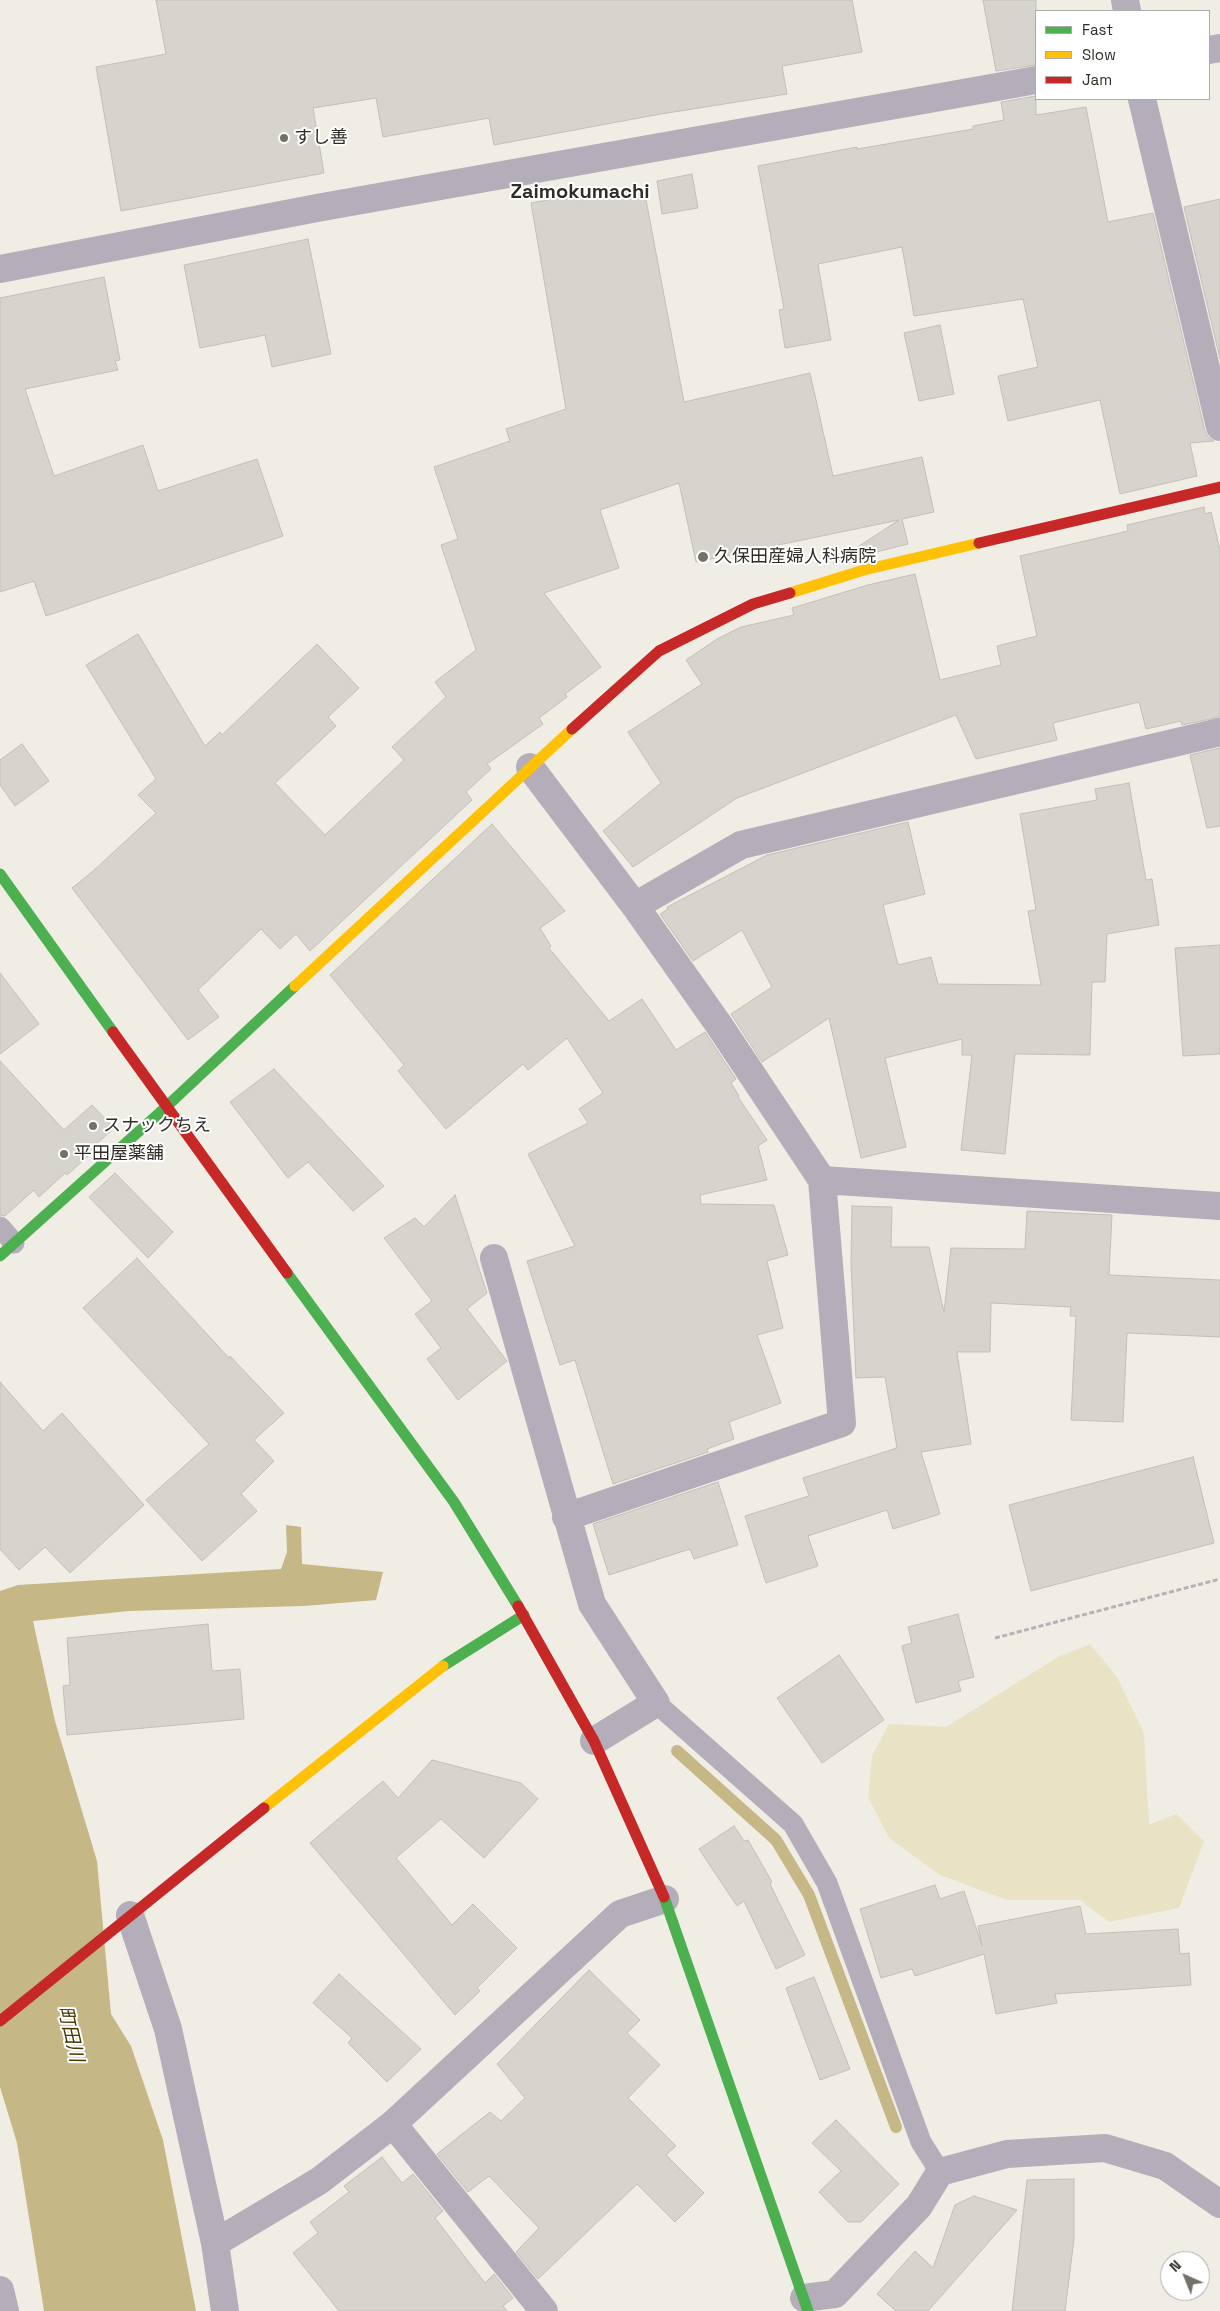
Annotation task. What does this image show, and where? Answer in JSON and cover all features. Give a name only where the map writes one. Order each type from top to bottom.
[{"type":"street","points":[[0,269],[317,208],[1035,80]]},
{"type":"street","points":[[1142,100],[1220,426]]},
{"type":"street","points":[[7,1249],[166,1107],[530,767],[659,651],[753,604],[864,570],[1220,487]]},
{"type":"street","points":[[635,906],[742,845],[1220,732]]},
{"type":"street","points":[[530,767],[635,906],[719,1025],[822,1180],[842,1423],[566,1517]]},
{"type":"street","points":[[0,874],[166,1107],[454,1502],[524,1615],[594,1741],[665,1898],[806,2304],[835,2294],[919,2206],[940,2172],[1007,2154],[1105,2148],[1165,2166],[1220,2204]]},
{"type":"street","points":[[822,1180],[1220,1206]]},
{"type":"street","points":[[494,1258],[592,1604],[656,1703],[594,1741]]},
{"type":"street","points":[[0,2021],[454,1657],[524,1615]]},
{"type":"street","points":[[215,2243],[319,2181],[393,2124],[620,1914],[665,1898]]},
{"type":"street","points":[[120,1923],[168,2029],[215,2243],[225,2311]]},
{"type":"street","points":[[393,2124],[544,2311]]},
{"type":"street","points":[[0,2290],[5,2311]]},
{"type":"lane","points":[[0,1226],[7,1249]]},
{"type":"lane","points":[[656,1703],[794,1824],[827,1883],[921,2142],[940,2172]]},
{"type":"path","points":[[995,1638],[1220,1579]]},
{"type":"shaded area","points":[[1090,1644],[1117,1677],[1144,1733],[1149,1825],[1176,1814],[1204,1841],[1179,1908],[1109,1922],[1080,1900],[1007,1900],[940,1875],[889,1838],[868,1797],[872,1756],[889,1724],[946,1727],[1058,1657]]},
{"type":"water","name":"町田川","points":[[286,1525],[301,1527],[302,1564],[383,1572],[376,1600],[304,1606],[129,1611],[33,1621],[55,1721],[97,1861],[111,2014],[131,2046],[163,2140],[196,2311],[44,2311],[17,2143],[0,2087],[0,1591],[18,1585],[281,1569],[287,1552]]},
{"type":"building","points":[[156,0],[852,0],[862,52],[782,66],[787,94],[655,115],[494,145],[489,118],[383,137],[376,98],[313,108],[324,173],[121,211],[96,67],[166,54]]},
{"type":"building","points":[[983,0],[1036,0],[1035,65],[996,71]]},
{"type":"building","points":[[1035,96],[1036,115],[1086,107],[1108,222],[1153,213],[1205,431],[1208,437],[1214,441],[1190,443],[1197,476],[1120,494],[1100,400],[1008,421],[998,376],[1038,367],[1023,299],[914,316],[902,247],[818,264],[831,340],[785,348],[779,310],[784,309],[758,166],[857,147],[857,149],[973,129],[973,126],[1004,120],[1001,102]]},
{"type":"building","points":[[692,174],[698,208],[662,214],[657,181]]},
{"type":"building","points":[[644,189],[684,402],[810,373],[833,476],[922,457],[934,512],[902,519],[908,544],[833,563],[899,520],[696,562],[679,483],[600,510],[619,568],[544,593],[601,667],[565,694],[567,697],[539,718],[543,724],[487,764],[491,769],[466,792],[472,800],[310,951],[296,934],[280,949],[261,929],[198,990],[219,1017],[188,1040],[72,888],[156,813],[138,795],[156,779],[86,665],[138,634],[205,746],[220,732],[222,735],[317,644],[359,688],[328,717],[336,726],[275,783],[325,835],[404,760],[392,747],[446,697],[435,682],[476,650],[441,545],[458,539],[434,467],[510,441],[506,429],[566,409],[531,203],[580,194],[581,200]]},
{"type":"building","points":[[1220,199],[1220,359],[1184,207]]},
{"type":"building","points":[[308,239],[331,354],[272,367],[265,335],[200,348],[184,265]]},
{"type":"building","points":[[104,277],[120,360],[115,361],[118,370],[25,389],[54,476],[143,445],[158,491],[257,459],[283,536],[46,616],[34,581],[0,592],[0,298]]},
{"type":"building","points":[[940,325],[954,394],[919,401],[904,333]]},
{"type":"building","points":[[1204,507],[1205,514],[1211,512],[1220,550],[1220,717],[1182,725],[1181,721],[1146,729],[1139,702],[1053,723],[1057,740],[976,759],[956,715],[737,798],[633,867],[603,831],[661,783],[628,732],[702,684],[686,660],[717,639],[741,627],[794,615],[792,608],[868,585],[915,574],[940,680],[1001,665],[997,646],[1037,636],[1020,556],[1128,531],[1127,525]]},
{"type":"building","points":[[22,744],[49,781],[15,806],[0,785],[0,760]]},
{"type":"building","points":[[1220,748],[1220,826],[1207,828],[1190,755]]},
{"type":"building","points":[[1129,783],[1146,880],[1152,879],[1159,925],[1107,934],[1105,982],[1092,982],[1090,1055],[1015,1054],[1005,1154],[961,1150],[972,1055],[962,1055],[962,1039],[885,1058],[906,1147],[861,1158],[829,1018],[762,1062],[731,1014],[772,987],[742,930],[693,961],[660,914],[668,909],[667,907],[767,855],[908,822],[925,894],[883,905],[898,965],[931,957],[938,984],[1041,985],[1028,911],[1036,910],[1020,814],[1097,800],[1095,789]]},
{"type":"building","points":[[492,824],[565,911],[540,928],[551,946],[549,948],[609,1021],[642,999],[676,1050],[705,1032],[736,1079],[731,1083],[738,1097],[767,1140],[758,1146],[767,1180],[700,1195],[701,1204],[774,1205],[788,1255],[767,1261],[783,1328],[757,1335],[781,1403],[729,1422],[734,1439],[707,1449],[708,1452],[613,1484],[575,1360],[560,1365],[527,1261],[575,1246],[528,1154],[588,1123],[579,1109],[603,1093],[567,1038],[528,1070],[523,1064],[446,1129],[398,1071],[404,1065],[330,975]]},
{"type":"building","points":[[1220,945],[1220,1054],[1183,1056],[1175,948]]},
{"type":"building","points":[[0,973],[39,1024],[0,1054]]},
{"type":"building","points":[[0,1061],[64,1130],[92,1105],[114,1128],[91,1149],[94,1151],[67,1175],[65,1173],[39,1197],[34,1190],[5,1216],[0,1215]]},
{"type":"building","points":[[274,1069],[384,1186],[353,1211],[308,1162],[288,1178],[230,1102]]},
{"type":"building","points":[[115,1173],[173,1232],[148,1258],[89,1197]]},
{"type":"building","points":[[455,1195],[487,1293],[467,1309],[507,1361],[458,1400],[427,1359],[441,1348],[415,1314],[432,1301],[384,1238],[415,1218],[424,1227]]},
{"type":"building","points":[[852,1206],[892,1207],[891,1247],[929,1247],[944,1312],[951,1248],[1025,1249],[1027,1211],[1112,1215],[1109,1275],[1220,1280],[1220,1337],[1127,1333],[1123,1422],[1071,1420],[1076,1316],[1070,1316],[1071,1307],[991,1303],[990,1352],[957,1352],[971,1444],[921,1452],[940,1514],[893,1529],[887,1510],[808,1536],[818,1566],[766,1583],[745,1516],[809,1496],[803,1478],[897,1448],[885,1377],[856,1378],[851,1265]]},
{"type":"building","points":[[137,1258],[229,1358],[230,1356],[284,1413],[254,1440],[274,1461],[241,1494],[257,1511],[202,1561],[146,1500],[209,1444],[83,1308]]},
{"type":"building","points":[[0,1382],[43,1431],[62,1413],[144,1505],[70,1573],[45,1547],[19,1570],[0,1549]]},
{"type":"building","points":[[1193,1457],[1214,1543],[1031,1591],[1009,1505]]},
{"type":"building","points":[[718,1482],[738,1545],[694,1559],[690,1549],[609,1575],[593,1524]]},
{"type":"building","points":[[958,1614],[974,1677],[958,1681],[961,1691],[916,1703],[902,1646],[912,1643],[908,1627]]},
{"type":"building","points":[[208,1624],[212,1671],[240,1669],[244,1719],[67,1735],[63,1686],[70,1685],[67,1638]]},
{"type":"building","points":[[839,1655],[884,1720],[822,1763],[777,1698]]},
{"type":"building","points":[[432,1760],[521,1783],[538,1799],[484,1858],[441,1819],[396,1858],[452,1925],[473,1904],[517,1948],[477,1988],[480,1991],[455,2015],[310,1843],[383,1781],[398,1798]]},
{"type":"building","points":[[734,1826],[744,1841],[748,1840],[772,1882],[770,1884],[805,1955],[776,1969],[744,1901],[737,1906],[699,1849]]},
{"type":"building","points":[[935,1885],[940,1899],[964,1891],[982,1946],[978,1926],[1080,1906],[1086,1934],[1178,1929],[1180,1954],[1189,1953],[1191,1985],[1055,1994],[1057,2003],[996,2014],[984,1954],[915,1976],[912,1969],[881,1978],[860,1909]]},
{"type":"building","points":[[589,1970],[640,2020],[627,2033],[660,2065],[628,2098],[676,2146],[666,2155],[704,2193],[675,2222],[637,2184],[538,2279],[516,2252],[539,2228],[489,2176],[468,2192],[437,2154],[490,2112],[501,2121],[525,2098],[497,2064]]},
{"type":"building","points":[[339,1974],[421,2049],[387,2082],[348,2043],[352,2038],[313,2003]]},
{"type":"building","points":[[814,1977],[850,2069],[820,2080],[786,1988]]},
{"type":"building","points":[[836,2120],[899,2184],[861,2222],[848,2222],[819,2192],[841,2171],[812,2143]]},
{"type":"building","points":[[382,2157],[402,2183],[413,2174],[443,2211],[435,2218],[485,2283],[494,2274],[513,2298],[503,2306],[507,2311],[339,2311],[293,2253],[318,2233],[310,2222],[349,2192],[344,2186]]},
{"type":"building","points":[[1074,2179],[1074,2239],[1065,2311],[1012,2311],[1027,2180]]},
{"type":"building","points":[[974,2196],[1017,2210],[928,2311],[896,2311],[877,2294],[915,2251],[933,2268],[955,2205]]},
{"type":"waterway","points":[[677,1751],[776,1840],[809,1895],[896,2127]]},
{"type":"traffic: fast","points":[[0,874],[113,1032]]},
{"type":"traffic: fast","points":[[0,1256],[166,1107],[295,986]]},
{"type":"traffic: fast","points":[[287,1273],[454,1502],[518,1606]]},
{"type":"traffic: fast","points":[[443,1666],[524,1615]]},
{"type":"traffic: fast","points":[[664,1897],[808,2311]]},
{"type":"traffic: slow","points":[[790,593],[864,570],[979,543]]},
{"type":"traffic: slow","points":[[295,986],[572,729]]},
{"type":"traffic: slow","points":[[264,1808],[443,1666]]},
{"type":"traffic: jam","points":[[979,543],[1220,487]]},
{"type":"traffic: jam","points":[[572,729],[659,651],[753,604],[790,593]]},
{"type":"traffic: jam","points":[[113,1032],[287,1273]]},
{"type":"traffic: jam","points":[[518,1606],[594,1741],[664,1897]]},
{"type":"traffic: jam","points":[[0,2021],[264,1808]]},
{"type":"place","name":"すし善","points":[[284,138]]},
{"type":"place","name":"久保田産婦人科病院","points":[[703,557]]},
{"type":"place","name":"スナックちえ","points":[[93,1126]]},
{"type":"place","name":"平田屋薬舗","points":[[64,1154]]},
{"type":"district","name":"Zaimokumachi","points":[[580,193]]}]
